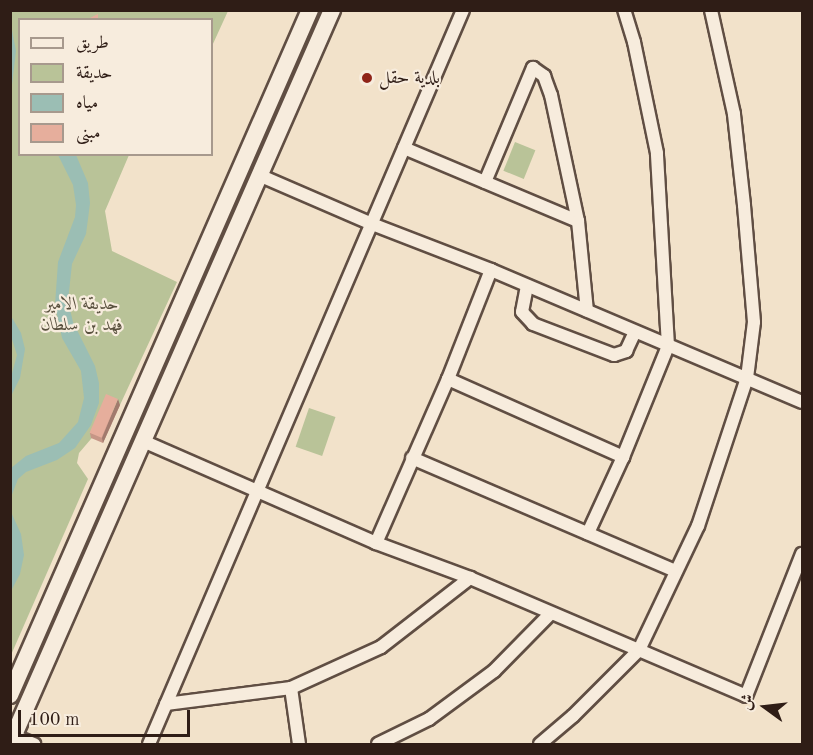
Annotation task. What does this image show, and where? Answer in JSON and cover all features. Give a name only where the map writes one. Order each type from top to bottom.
[{"type":"street","points":[[149,744],[463,10]]},
{"type":"street","points":[[588,533],[623,457],[668,346],[657,153],[634,42],[624,10]]},
{"type":"street","points":[[540,744],[573,716],[639,650],[698,526],[747,378],[754,322],[744,205],[734,114],[711,10]]},
{"type":"street","points":[[10,695],[309,13],[330,16],[145,442],[12,740],[34,744]]},
{"type":"street","points":[[485,182],[533,68],[544,76],[551,95],[578,221],[586,311]]},
{"type":"street","points":[[404,148],[578,221]]},
{"type":"street","points":[[261,176],[372,224],[491,270],[802,402]]},
{"type":"street","points":[[376,543],[448,379],[491,270]]},
{"type":"street","points":[[527,286],[522,312],[533,324],[614,355],[626,351],[635,332]]},
{"type":"street","points":[[448,379],[623,457]]},
{"type":"street","points":[[145,442],[258,489],[376,543],[470,578],[746,696],[802,554]]},
{"type":"street","points":[[412,458],[676,571]]},
{"type":"street","points":[[166,704],[291,688],[381,647],[470,578]]},
{"type":"street","points":[[378,744],[429,719],[494,671],[550,614]]},
{"type":"street","points":[[291,688],[299,744]]},
{"type":"street","points":[[155,744],[157,726]]},
{"type":"green space","name":"حديقة الامير فهد بن سلطان","points":[[11,11],[228,11],[213,44],[213,18],[18,18],[18,156],[129,156],[105,211],[112,251],[177,282],[120,405],[79,453],[77,463],[88,479],[11,655]]},
{"type":"green space","points":[[515,142],[535,150],[524,179],[503,171]]},
{"type":"green space","points":[[309,408],[335,417],[322,456],[296,447]]},
{"type":"water","points":[[11,25],[16,51],[11,93]]},
{"type":"water","points":[[58,156],[76,156],[88,183],[90,203],[86,234],[72,264],[68,301],[73,322],[95,366],[99,383],[99,403],[91,425],[75,448],[57,460],[26,472],[18,479],[11,497],[11,468],[26,456],[59,443],[78,422],[84,398],[81,371],[62,338],[55,305],[58,262],[75,217],[73,185]]},
{"type":"water","points":[[11,316],[21,333],[25,349],[20,378],[11,396],[11,377],[17,355],[11,336]]},
{"type":"water","points":[[11,512],[21,534],[24,555],[20,574],[11,591]]},
{"type":"building","points":[[106,394],[118,399],[102,438],[90,433]]},
{"type":"place","name":"بلدية حقل","points":[[367,78]]}]
